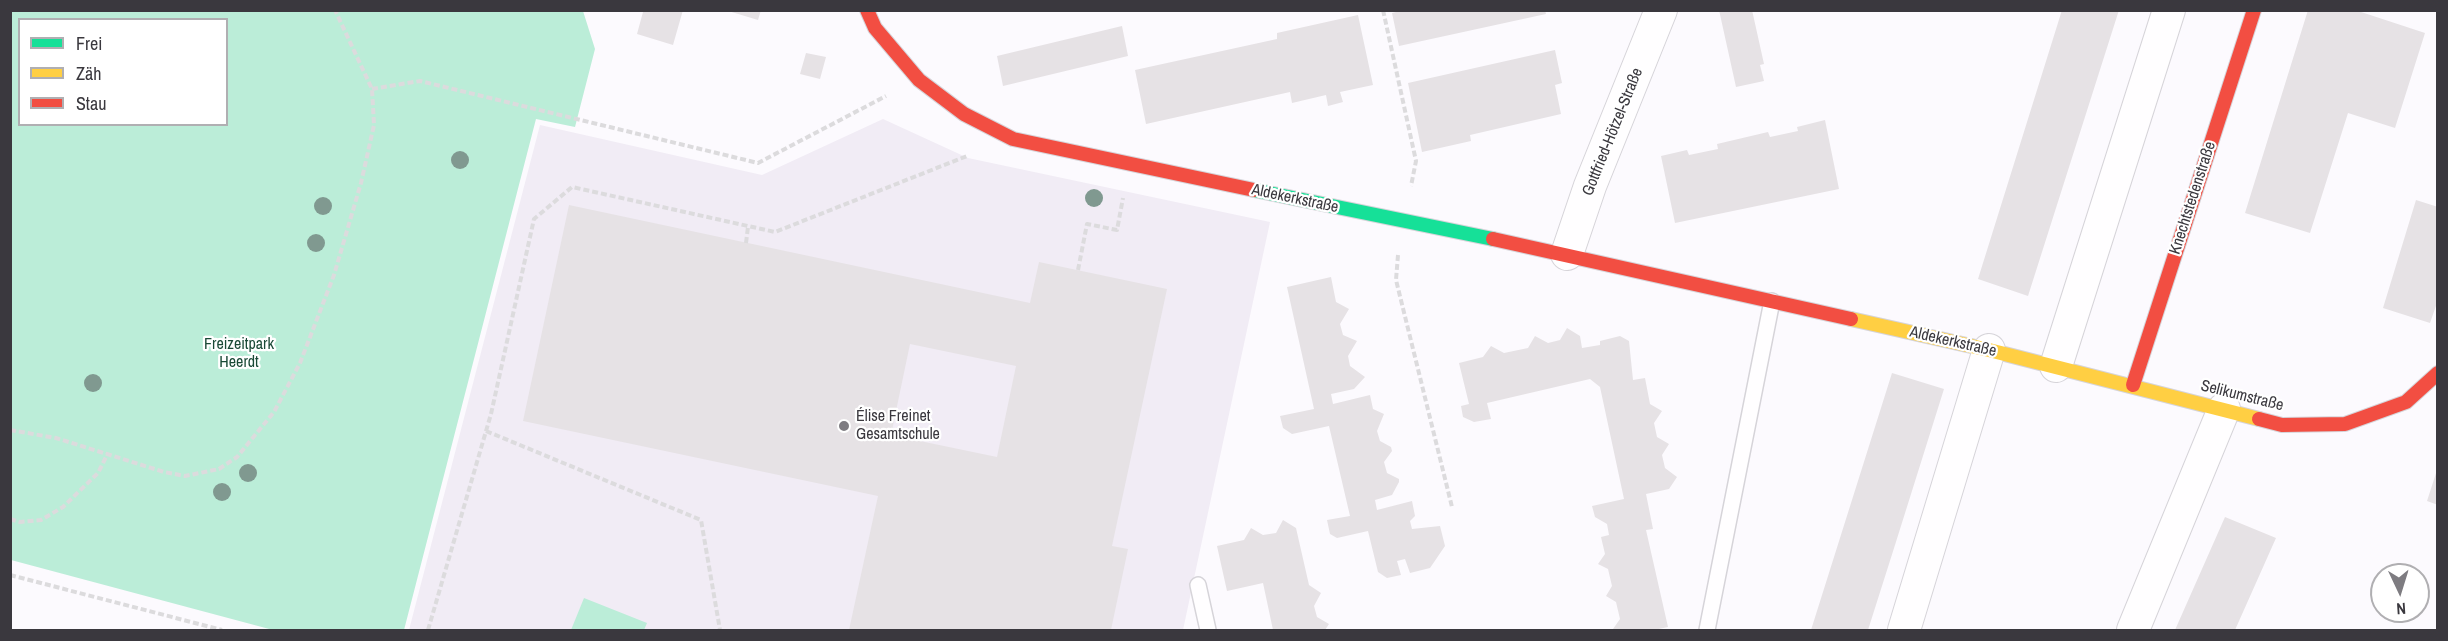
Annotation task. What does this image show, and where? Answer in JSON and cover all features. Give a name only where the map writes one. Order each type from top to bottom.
[{"type":"street","name":"Aldekerkstraße","points":[[867,10],[875,28],[919,80],[964,114],[1012,139],[1567,254],[1989,350],[2133,386]]},
{"type":"street","name":"Gottfried-Hötzel-Straße","points":[[1567,254],[1590,186],[1661,10]]},
{"type":"street","points":[[2056,366],[2169,10]]},
{"type":"street","name":"Knechtstedenstraße","points":[[2133,386],[2254,10]]},
{"type":"street","points":[[1904,630],[1989,350]]},
{"type":"street","name":"Selikumstraße","points":[[2133,386],[2282,425],[2344,424],[2406,402],[2438,373]]},
{"type":"street","points":[[2133,630],[2224,409]]},
{"type":"lane","points":[[1707,630],[1772,301]]},
{"type":"lane","points":[[1198,585],[1208,630]]},
{"type":"path","points":[[10,430],[56,438],[164,472],[185,476],[219,469],[237,457],[274,412],[300,363],[334,275],[361,183],[374,124],[372,89],[335,10]]},
{"type":"path","points":[[1383,10],[1416,161],[1396,264],[1396,280],[1452,507]]},
{"type":"path","points":[[372,89],[420,81],[758,163],[919,80]]},
{"type":"path","points":[[428,630],[486,431],[534,219],[572,187],[775,231],[1012,139]]},
{"type":"path","points":[[1078,270],[1087,224],[1116,230],[1130,165]]},
{"type":"path","points":[[746,243],[748,226]]},
{"type":"path","points":[[486,431],[701,520],[720,630]]},
{"type":"path","points":[[10,519],[20,522],[41,520],[63,507],[92,481],[108,453]]},
{"type":"path","points":[[10,575],[222,630]]},
{"type":"shaded area","name":"Élise Freinet Gesamtschule","points":[[883,119],[968,158],[1270,222],[1183,630],[409,630],[540,125],[762,175]]},
{"type":"green space","name":"Freizeitpark Heerdt","points":[[10,11],[583,11],[595,49],[575,127],[536,119],[404,630],[273,630],[11,560]]},
{"type":"green space","points":[[584,598],[647,623],[644,630],[571,630]]},
{"type":"building","points":[[639,10],[683,10],[673,45],[637,34],[643,12]]},
{"type":"building","points":[[725,10],[761,10],[758,20]]},
{"type":"building","points":[[1404,10],[1545,10],[1546,14],[1399,46],[1392,13]]},
{"type":"building","points":[[1719,10],[1752,10],[1764,64],[1760,65],[1764,81],[1736,87]]},
{"type":"building","points":[[2062,10],[2119,10],[2028,296],[1978,279]]},
{"type":"building","points":[[2308,10],[2355,10],[2425,33],[2395,128],[2348,113],[2310,233],[2245,213]]},
{"type":"building","points":[[1358,15],[1373,85],[1340,92],[1343,102],[1328,106],[1326,95],[1292,103],[1290,92],[1146,124],[1135,70],[1277,39],[1277,33]]},
{"type":"building","points":[[1122,26],[1128,56],[1003,86],[997,56]]},
{"type":"building","points":[[1555,50],[1562,83],[1555,85],[1561,114],[1470,135],[1471,141],[1422,152],[1408,83]]},
{"type":"building","points":[[806,53],[826,57],[820,79],[800,74]]},
{"type":"building","points":[[1825,120],[1839,189],[1675,223],[1661,156],[1687,150],[1689,155],[1718,149],[1717,144],[1768,132],[1770,137],[1798,131],[1797,127]]},
{"type":"building","points":[[2416,200],[2438,207],[2438,300],[2430,323],[2383,308]]},
{"type":"building","points":[[569,205],[1030,303],[1039,262],[1167,289],[1112,546],[1128,549],[1111,630],[849,630],[878,496],[523,421]],"holes":[[[910,344],[1016,366],[997,457],[891,435]]]},
{"type":"building","points":[[1331,277],[1336,302],[1349,309],[1340,324],[1343,335],[1357,341],[1348,356],[1350,366],[1365,377],[1354,389],[1331,394],[1333,404],[1370,395],[1373,409],[1384,414],[1377,431],[1380,441],[1391,447],[1392,451],[1384,462],[1387,473],[1399,479],[1399,482],[1392,495],[1375,500],[1377,510],[1412,501],[1415,516],[1410,521],[1412,529],[1440,526],[1445,546],[1430,568],[1410,573],[1405,559],[1397,561],[1401,575],[1387,578],[1378,572],[1368,531],[1337,538],[1330,534],[1327,520],[1350,516],[1329,426],[1292,434],[1283,428],[1280,416],[1314,409],[1287,287]]},
{"type":"building","points":[[1567,328],[1580,336],[1582,348],[1600,345],[1600,341],[1620,336],[1629,341],[1633,380],[1645,378],[1650,404],[1662,411],[1654,423],[1657,437],[1669,444],[1662,455],[1665,468],[1677,477],[1669,489],[1646,494],[1653,529],[1646,530],[1668,627],[1654,630],[1613,629],[1620,619],[1616,602],[1606,596],[1612,586],[1608,569],[1598,564],[1605,554],[1601,537],[1609,535],[1607,524],[1595,517],[1592,506],[1624,499],[1600,387],[1590,379],[1487,403],[1491,419],[1474,422],[1463,417],[1461,406],[1469,404],[1459,363],[1483,357],[1491,346],[1504,353],[1528,348],[1535,336],[1548,343],[1560,340]]},
{"type":"building","points":[[1892,373],[1944,389],[1895,545],[1868,630],[1811,630]]},
{"type":"building","points":[[2438,470],[2438,505],[2427,501]]},
{"type":"building","points":[[2225,517],[2276,538],[2235,630],[2175,630]]},
{"type":"building","points":[[1283,520],[1296,528],[1309,585],[1321,593],[1314,606],[1317,617],[1329,624],[1325,630],[1273,630],[1263,583],[1227,591],[1217,546],[1244,540],[1251,528],[1263,535],[1276,533]]},
{"type":"traffic: fast","points":[[1254,190],[1493,239]]},
{"type":"traffic: slow","points":[[1851,319],[1989,350],[2259,419]]},
{"type":"traffic: jam","points":[[867,10],[875,28],[919,80],[964,114],[1013,139],[1254,190]]},
{"type":"traffic: jam","points":[[2133,385],[2254,10]]},
{"type":"traffic: jam","points":[[1493,239],[1851,319]]},
{"type":"traffic: jam","points":[[2259,419],[2282,425],[2345,424],[2406,402],[2438,373]]},
{"type":"place","name":"Élise Freinet Gesamtschule","points":[[844,426]]}]
